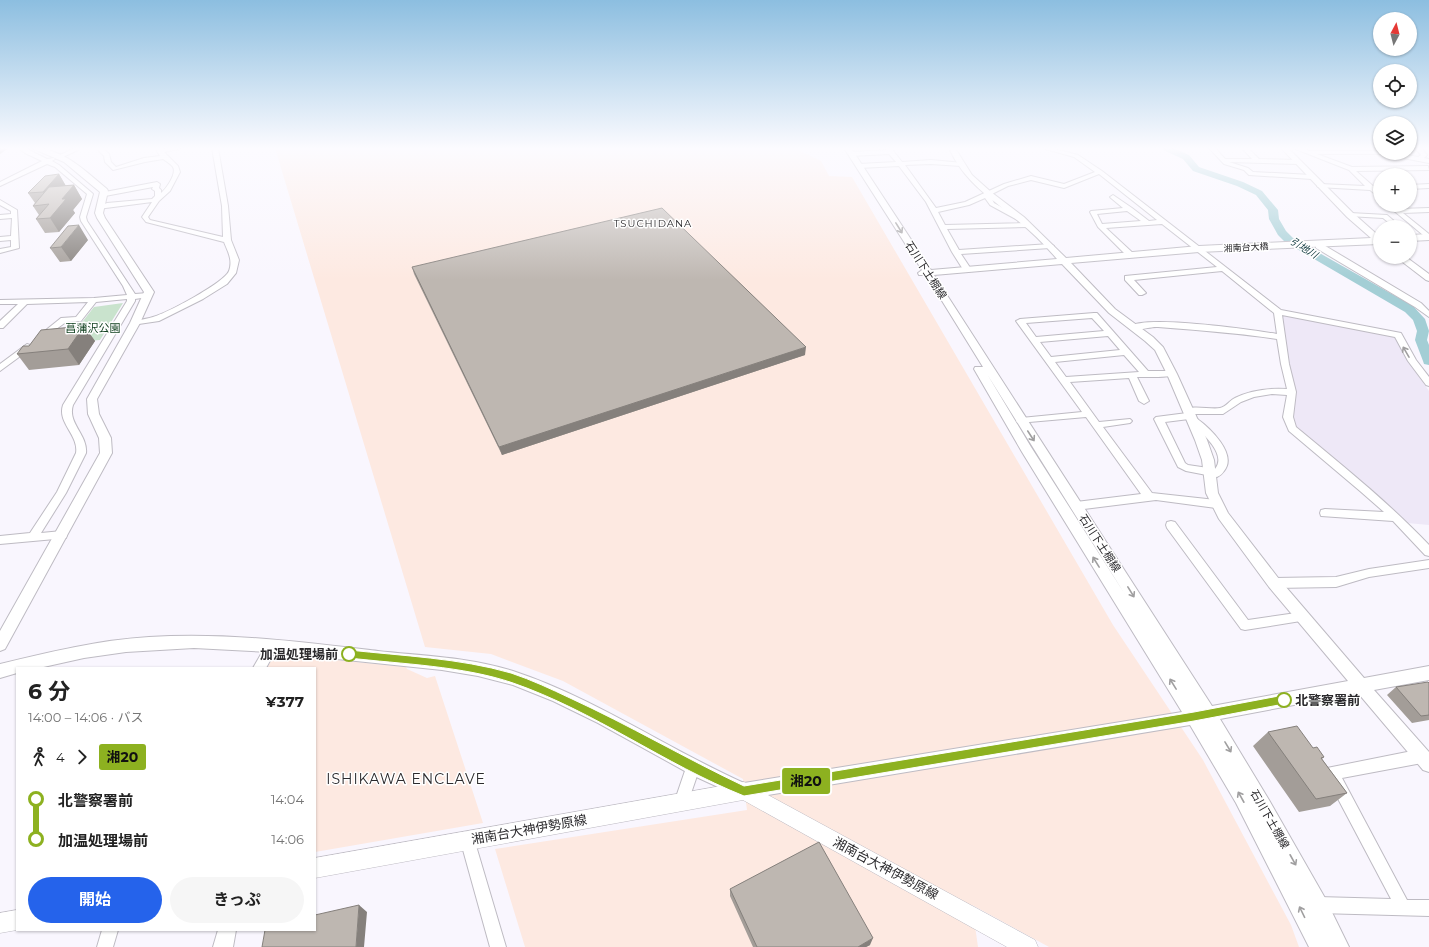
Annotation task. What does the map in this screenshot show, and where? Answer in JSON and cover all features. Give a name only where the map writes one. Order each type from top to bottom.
[{"type":"main road","name":"湘南台大神伊勢原線","points":[[316,868],[467,839],[744,791],[1028,947]]},
{"type":"main road","points":[[0,923],[16,920]]},
{"type":"street","points":[[33,537],[61,493],[82,453],[82,446],[66,416],[68,405],[122,318],[131,298],[131,294],[84,220],[83,217],[90,194],[88,192]]},
{"type":"street","points":[[0,645],[106,453],[108,444],[106,436],[93,415],[91,407],[92,399],[135,323],[148,295],[148,288],[99,213],[104,194],[114,192]]},
{"type":"street","points":[[158,192],[158,196],[145,218],[148,221],[219,240],[227,240]]},
{"type":"street","points":[[100,208],[106,205],[155,200],[165,192]]},
{"type":"street","points":[[135,323],[150,321],[163,316],[200,297],[224,282],[232,272],[235,266],[235,260],[227,240],[222,192]]},
{"type":"street","name":"石川下土棚線","points":[[868,192],[924,273],[1076,506],[1201,715],[1319,947]]},
{"type":"street","name":"石川下土棚線","points":[[875,192],[924,273],[1026,449],[1201,715],[1263,806],[1318,905],[1339,947]]},
{"type":"street","points":[[920,192],[934,211],[967,269]]},
{"type":"street","points":[[934,211],[967,204],[991,192]]},
{"type":"street","points":[[1126,192],[1278,312],[1398,335],[1412,361],[1429,383]]},
{"type":"street","points":[[1326,192],[1373,235]]},
{"type":"street","points":[[987,194],[1026,224],[1065,261],[1112,311],[1159,349],[1172,374],[1205,449],[1211,487],[1216,504],[1223,516],[1274,582],[1425,760]]},
{"type":"street","points":[[1113,197],[1147,223]]},
{"type":"street","points":[[0,202],[14,210],[15,216],[15,248],[0,251]]},
{"type":"street","points":[[1130,209],[1094,212],[1100,226],[1131,255]]},
{"type":"street","points":[[1417,210],[1429,210]]},
{"type":"street","points":[[1397,212],[1428,238]]},
{"type":"street","points":[[1116,217],[1138,215]]},
{"type":"street","points":[[1350,215],[1385,216],[1390,220]]},
{"type":"street","points":[[0,216],[15,216]]},
{"type":"street","points":[[1100,226],[1165,222]]},
{"type":"street","points":[[942,227],[1026,224]]},
{"type":"street","points":[[1417,237],[1428,238]]},
{"type":"street","points":[[0,239],[14,238]]},
{"type":"street","name":"湘南台大橋","points":[[924,273],[1199,249],[1373,240]]},
{"type":"street","points":[[1318,244],[1418,305],[1429,315]]},
{"type":"street","points":[[956,252],[1050,246]]},
{"type":"street","points":[[1410,264],[1429,278]]},
{"type":"street","points":[[1142,293],[1128,278],[1224,269]]},
{"type":"street","points":[[0,302],[94,300],[131,298],[148,295]]},
{"type":"street","points":[[0,368],[64,320],[78,319],[94,300]]},
{"type":"street","points":[[0,326],[26,301]]},
{"type":"street","points":[[1278,312],[1285,364],[1292,392],[1288,417],[1292,429],[1343,469],[1396,517],[1429,552]]},
{"type":"street","points":[[1146,374],[1094,315],[1020,321],[1065,380],[1149,497]]},
{"type":"street","points":[[1133,327],[1155,324],[1242,331],[1282,337]]},
{"type":"street","points":[[1034,340],[1110,333]]},
{"type":"street","points":[[1049,360],[1127,352]]},
{"type":"street","points":[[1065,380],[1146,374],[1172,374]]},
{"type":"street","points":[[1132,375],[1144,400]]},
{"type":"street","points":[[1209,472],[1186,468],[1181,465],[1168,434],[1159,419],[1223,411],[1238,400],[1252,395],[1272,391],[1292,392]]},
{"type":"street","points":[[1021,421],[1089,414]]},
{"type":"street","points":[[1097,425],[1127,421]]},
{"type":"street","points":[[1076,506],[1156,496],[1216,504]]},
{"type":"street","points":[[1325,513],[1396,517]]},
{"type":"street","points":[[1171,525],[1245,625],[1303,617]]},
{"type":"street","points":[[0,540],[62,535]]},
{"type":"street","points":[[1274,582],[1336,582],[1369,573],[1429,564]]},
{"type":"street","points":[[17,667],[75,653],[141,643],[214,641],[463,667],[511,678],[531,685],[596,714],[693,767],[744,791]]},
{"type":"street","points":[[261,667],[272,646]]},
{"type":"street","points":[[0,671],[16,667]]},
{"type":"street","name":"湘南台大神伊勢原線","points":[[744,791],[1201,715],[1429,673]]},
{"type":"street","points":[[1403,907],[1332,773],[1425,760]]},
{"type":"street","points":[[681,803],[693,767]]},
{"type":"street","points":[[467,839],[498,947]]},
{"type":"street","points":[[1318,905],[1429,908]]},
{"type":"street","points":[[105,947],[110,931]]},
{"type":"street","points":[[223,947],[227,931]]},
{"type":"shaded area","points":[[288,192],[861,192],[1113,625],[1203,760],[1291,925],[1299,947],[1049,947],[972,905],[978,947],[525,947],[495,849],[747,810],[743,779],[563,681],[491,654],[425,647]]},
{"type":"shaded area","points":[[1280,314],[1394,335],[1406,358],[1429,391],[1429,525],[1407,523],[1356,477],[1295,429]]},
{"type":"shaded area","points":[[273,657],[285,659],[306,657],[406,667],[407,669],[427,678],[435,676],[483,823],[316,852],[316,667],[268,667]]},
{"type":"green space","name":"菖蒲沢公園","points":[[123,303],[100,340],[51,344],[83,321],[94,307]]},
{"type":"building","points":[[45,192],[68,192],[62,199],[66,199],[50,218],[36,219],[49,204],[33,206]]},
{"type":"building","points":[[662,208],[806,347],[499,447],[412,267]]},
{"type":"building","points":[[79,225],[61,247],[50,248],[68,226]]},
{"type":"building","points":[[84,326],[68,349],[17,354],[23,346],[29,346],[41,330]]},
{"type":"building","points":[[1428,682],[1429,715],[1421,716],[1396,687]]},
{"type":"building","points":[[1297,726],[1313,748],[1317,747],[1324,757],[1321,758],[1347,793],[1316,799],[1268,732]]},
{"type":"building","points":[[819,842],[873,938],[858,947],[757,947],[730,889]]},
{"type":"building","points":[[359,905],[356,947],[262,947],[265,931],[316,931],[316,915]]},
{"type":"waterway","name":"引地川","points":[[1257,192],[1273,210],[1274,219],[1282,233],[1289,240],[1409,309],[1419,319],[1423,331],[1421,340],[1429,361]]},
{"type":"bus line","name":"湘20","points":[[349,654],[463,667],[511,678],[531,685],[596,714],[693,767],[744,791],[1194,717],[1284,700]]},
{"type":"place","name":"加温処理場前","points":[[349,654]]},
{"type":"place","name":"北警察署前","points":[[1284,700]]},
{"type":"district","name":"TSUCHIDANA","points":[[653,223]]},
{"type":"district","name":"ISHIKAWA ENCLAVE","points":[[406,779]]}]
